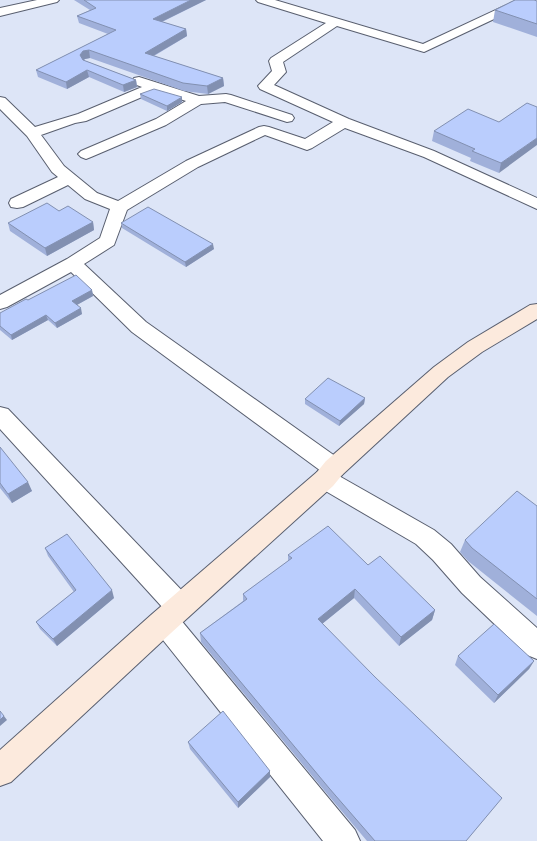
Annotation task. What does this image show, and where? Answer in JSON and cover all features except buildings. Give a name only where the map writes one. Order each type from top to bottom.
[{"type":"street","points":[[0,12],[53,0]]},
{"type":"street","points":[[262,0],[424,48],[524,1]]},
{"type":"street","points":[[335,22],[276,61],[279,72],[265,86],[344,122],[429,154],[537,204]]},
{"type":"street","points":[[125,76],[153,87],[198,100],[226,98],[287,118]]},
{"type":"street","points":[[32,133],[73,119],[81,118],[153,87]]},
{"type":"street","points":[[86,154],[160,122],[198,100]]},
{"type":"street","points":[[0,101],[32,133],[58,169],[91,196],[119,207]]},
{"type":"street","points":[[0,303],[73,263],[108,241],[119,207],[192,164],[264,130],[308,106]]},
{"type":"street","points":[[264,130],[308,145],[344,122]]},
{"type":"street","points":[[17,203],[69,178]]},
{"type":"street","points":[[73,263],[139,327],[330,474],[425,537],[442,552],[470,585],[537,646]]},
{"type":"street","points":[[0,771],[441,372],[475,347],[537,310]]},
{"type":"street","points":[[0,415],[172,614],[344,841]]}]
